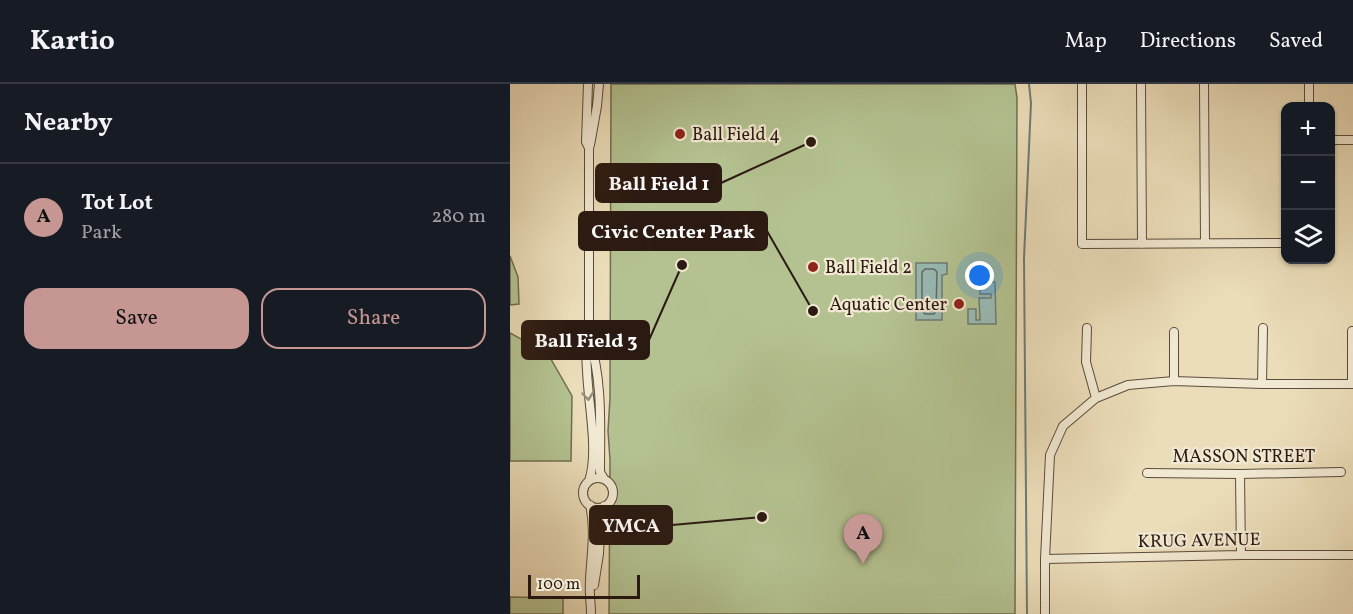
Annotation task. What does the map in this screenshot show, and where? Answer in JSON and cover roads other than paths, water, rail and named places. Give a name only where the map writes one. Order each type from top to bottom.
[{"type":"street","points":[[588,84],[586,142],[589,148]]},
{"type":"street","points":[[591,614],[589,583],[593,552],[592,513],[583,493],[592,472],[593,449],[586,347],[588,338],[589,148],[592,142],[599,84]]},
{"type":"street","points":[[1082,84],[1082,244],[1281,243]]},
{"type":"street","points":[[1141,84],[1142,244]]},
{"type":"street","points":[[1204,84],[1204,243]]},
{"type":"street","points":[[1309,84],[1309,102]]},
{"type":"street","points":[[1335,140],[1353,140]]},
{"type":"street","points":[[1087,328],[1086,362],[1096,398]]},
{"type":"street","points":[[1262,384],[1263,328]]},
{"type":"street","points":[[1045,614],[1050,456],[1063,426],[1096,398],[1128,385],[1174,381],[1353,384],[1352,331]]},
{"type":"street","points":[[1173,332],[1174,381]]},
{"type":"street","points":[[588,338],[592,348],[599,398],[600,472],[612,491],[610,500],[604,506],[601,514],[599,554],[591,594]]},
{"type":"street","name":"MASSON STREET","points":[[1147,473],[1341,472]]},
{"type":"street","points":[[1240,474],[1241,555]]},
{"type":"street","points":[[589,481],[595,478],[604,479]]},
{"type":"street","points":[[590,505],[604,506]]},
{"type":"street","name":"KRUG AVENUE","points":[[1045,559],[1353,555]]},
{"type":"water","points":[[916,263],[947,263],[947,274],[942,275],[942,320],[916,320]]},
{"type":"water","points":[[980,282],[995,282],[996,324],[968,324],[968,309],[976,309],[976,320],[980,320],[979,298],[991,298],[991,294],[980,294]]},
{"type":"waterway","points":[[1027,614],[1024,258],[1031,103],[1029,84]]},
{"type":"place","name":"Ball Field 4","points":[[680,134]]},
{"type":"place","name":"Ball Field 1","points":[[811,142]]},
{"type":"place","name":"Ball Field 3","points":[[682,265]]},
{"type":"place","name":"Ball Field 2","points":[[813,267]]},
{"type":"place","name":"Aquatic Center","points":[[959,304]]},
{"type":"place","name":"Civic Center Park","points":[[813,311]]},
{"type":"place","name":"YMCA","points":[[762,517]]},
{"type":"place","name":"Tot Lot","points":[[863,564]]}]
